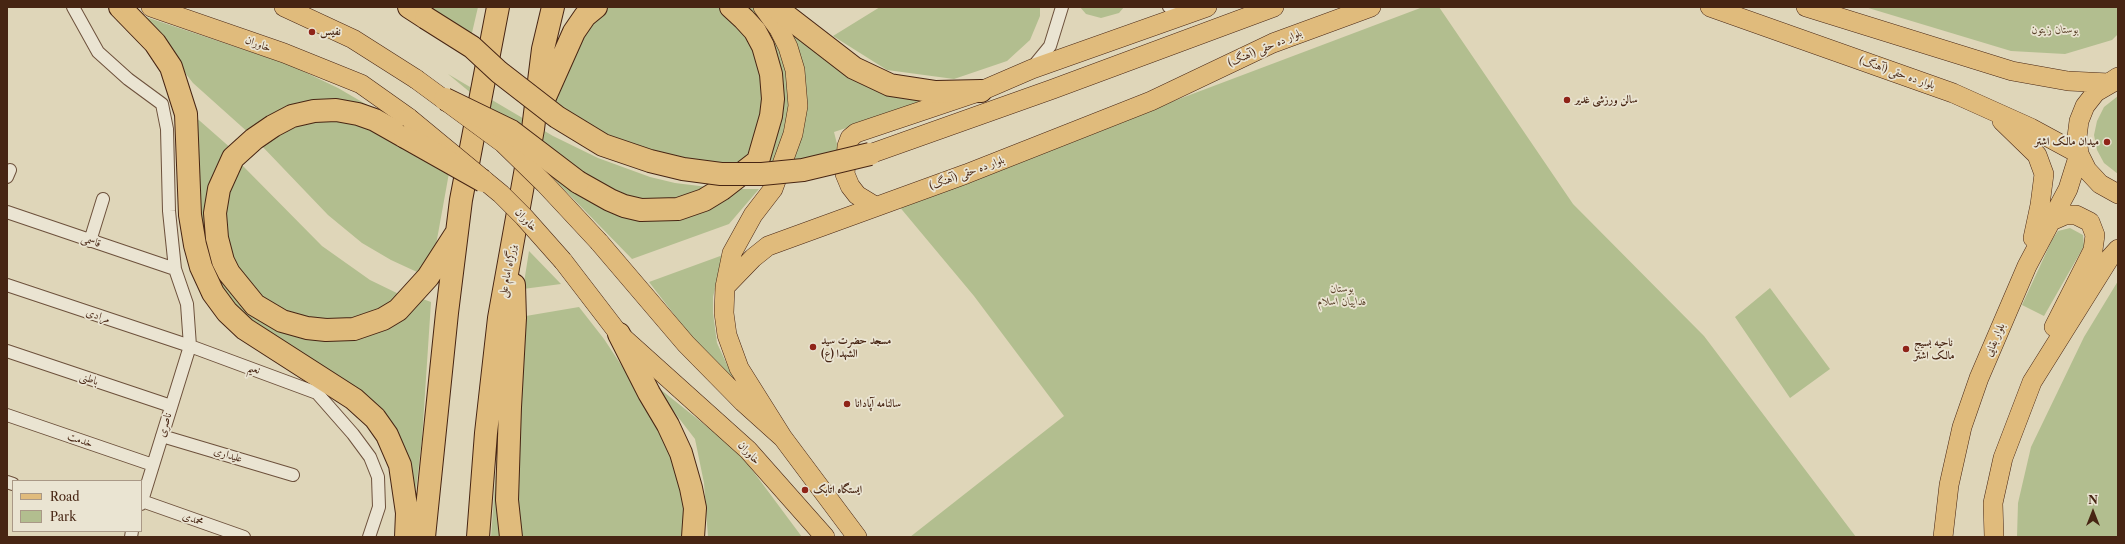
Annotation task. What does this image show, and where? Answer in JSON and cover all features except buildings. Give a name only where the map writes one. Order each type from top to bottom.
[{"type":"highway","points":[[120,7],[155,43],[171,67],[186,114],[190,215],[195,245],[201,267],[213,293],[227,312],[245,329],[354,399],[375,418],[387,434],[400,465],[407,513],[406,537]]},
{"type":"highway","name":"بزرگراه امام علی","points":[[478,537],[486,433],[499,318],[533,128],[543,49],[553,7]]},
{"type":"highway","points":[[533,128],[560,60],[574,32],[585,16],[596,7]]},
{"type":"highway","points":[[445,99],[511,131],[578,182],[610,200],[624,206],[641,210],[678,209],[704,200],[722,189],[758,161],[771,116],[771,74],[763,46],[755,31],[731,7]]},
{"type":"highway","points":[[775,7],[854,68],[890,85],[936,92],[981,91]]},
{"type":"highway","points":[[417,12],[472,47],[505,76],[557,117],[603,145],[650,161],[682,169],[721,174],[762,174],[803,170],[870,154]]},
{"type":"highway","points":[[424,537],[457,232],[496,12]]},
{"type":"highway","points":[[457,232],[428,277],[398,310],[383,319],[354,329],[326,330],[307,328],[282,321],[255,305],[229,273],[223,261],[216,238],[215,213],[219,189],[233,158],[254,139],[273,126],[292,116],[314,111],[336,110],[408,127],[483,181]]},
{"type":"highway","points":[[511,537],[507,500],[515,318],[512,248]]},
{"type":"highway","points":[[619,334],[668,425],[681,453],[691,488],[694,508],[693,537]]},
{"type":"main road","name":"خاوران","points":[[151,7],[284,53],[361,84],[408,127]]},
{"type":"main road","points":[[284,7],[352,39],[416,79],[503,143],[546,184],[599,242],[686,344],[743,402],[783,438]]},
{"type":"main road","points":[[764,7],[788,47],[795,70],[798,106],[793,134],[772,189],[753,215],[732,253],[725,287],[724,313],[732,352],[739,368],[783,438],[857,537]]},
{"type":"main road","points":[[870,154],[1053,89],[1274,7]]},
{"type":"main road","name":"بلوار ده حقی (آهنگ)","points":[[725,287],[752,258],[768,246],[966,174],[1151,101],[1273,43],[1371,7]]},
{"type":"main road","name":"بلوار ده حقی (آهنگ)","points":[[1710,7],[1953,93],[2031,128],[2079,154]]},
{"type":"main road","points":[[1806,7],[2012,71],[2068,81],[2115,80]]},
{"type":"main road","points":[[875,206],[857,195],[850,186],[845,174],[846,154],[850,138],[856,133],[981,91],[1032,68],[1199,10]]},
{"type":"main road","points":[[2115,80],[2096,92],[2085,106],[2079,121],[2077,137],[2079,154],[2087,170],[2100,184],[2118,194]]},
{"type":"main road","points":[[1953,93],[2003,122],[2037,155],[2044,174],[2040,205],[2027,266]]},
{"type":"main road","name":"بلوار بقایی","points":[[1944,537],[1949,485],[1962,427],[1979,378],[2027,266],[2068,188],[2079,154]]},
{"type":"main road","name":"خاوران","points":[[483,181],[524,217],[563,261],[619,334],[748,450],[825,537]]},
{"type":"main road","points":[[1994,537],[1993,503],[2003,458],[2050,335],[2093,250],[2095,235],[2090,222],[2076,215],[2065,215],[2049,222]]},
{"type":"main road","points":[[2032,382],[2109,259],[2118,248]]},
{"type":"street","points":[[73,7],[98,52],[128,79],[162,104],[167,129],[169,212],[175,269],[187,304],[190,346]]},
{"type":"street","points":[[1032,68],[1050,46],[1062,7]]},
{"type":"street","points":[[1169,7],[1199,10]]},
{"type":"street","points":[[90,241],[103,199]]},
{"type":"street","name":"قاسمی","points":[[7,212],[175,269]]},
{"type":"street","name":"مرادی","points":[[7,285],[190,346]]},
{"type":"street","name":"نعیم","points":[[190,346],[317,392],[353,434],[370,457],[378,477],[379,507],[369,537]]},
{"type":"street","name":"ناصری","points":[[142,500],[190,346]]},
{"type":"street","name":"باطنی","points":[[7,351],[171,406]]},
{"type":"street","name":"خدمت","points":[[7,415],[153,465]]},
{"type":"street","name":"علیداری","points":[[162,436],[293,475]]},
{"type":"street","name":"محمدی","points":[[142,503],[244,537]]},
{"type":"green space","points":[[424,7],[478,7],[471,37]]},
{"type":"green space","points":[[607,7],[720,7],[728,13],[758,53],[765,107],[748,165],[703,162],[656,153],[610,137],[549,100],[575,40]]},
{"type":"green space","points":[[740,7],[754,7],[776,39],[787,76],[789,103],[786,129],[774,164],[762,164],[776,125]]},
{"type":"green space","points":[[880,7],[1040,7],[1040,16],[1030,40],[1007,61],[954,79],[887,70],[833,36]]},
{"type":"green space","points":[[1080,7],[1124,7],[1119,13],[1101,18],[1086,14]]},
{"type":"green space","name":"بوستان فداییان اسلام","points":[[1423,7],[1439,7],[1573,204],[1704,336],[1856,537],[910,537],[1064,416],[974,296],[898,205]]},
{"type":"green space","name":"بوستان زیتون","points":[[1865,7],[2118,7],[2118,34],[2112,40],[2065,54],[2011,51]]},
{"type":"green space","points":[[775,13],[931,100],[834,132],[839,152],[791,161],[800,133]]},
{"type":"green space","points":[[140,15],[290,65],[338,88],[369,106],[405,132],[358,106],[251,135],[193,83]]},
{"type":"green space","points":[[448,74],[553,136],[598,158],[650,177],[675,183],[716,188],[662,205],[613,194],[477,98]]},
{"type":"green space","name":"میدان مالک اشتر","points":[[2118,96],[2118,174],[2104,163],[2097,150],[2094,135],[2097,121],[2104,107]]},
{"type":"green space","points":[[192,114],[233,150],[224,161],[219,272],[317,336],[420,298],[431,302],[422,439],[411,531],[399,441],[254,323],[225,297],[202,245]]},
{"type":"green space","points":[[350,117],[449,173],[430,278],[391,260],[362,243],[328,215],[260,144],[287,125]]},
{"type":"green space","points":[[518,142],[622,211],[735,189],[759,189],[729,224],[632,259]]},
{"type":"green space","points":[[240,163],[322,246],[370,280],[405,297],[351,322],[283,315],[244,283],[223,237],[222,208]]},
{"type":"green space","points":[[2070,228],[2083,235],[2084,246],[2044,316],[2022,305],[2052,240],[2058,231]]},
{"type":"green space","points":[[529,251],[561,284],[523,289]]},
{"type":"green space","points":[[723,255],[713,297],[713,313],[717,343],[729,369],[758,405],[690,335],[649,282]]},
{"type":"green space","points":[[2118,281],[2118,537],[2017,537],[2018,503],[2031,447],[2084,337]]},
{"type":"green space","points":[[1770,288],[1830,369],[1790,398],[1735,317]]},
{"type":"green space","points":[[579,307],[604,339],[649,407],[680,465],[688,537],[519,537],[517,531],[520,317]]},
{"type":"green space","points":[[650,381],[720,437],[747,463],[802,537],[708,537],[704,483],[695,439]]},
{"type":"green space","points":[[499,430],[502,537],[491,537]]},
{"type":"place","name":"نفیس","points":[[312,32]]},
{"type":"place","name":"سالن ورزشی غدیر","points":[[1567,100]]},
{"type":"place","name":"میدان مالک اشتر","points":[[2107,142]]},
{"type":"place","name":"مسجد حضرت سید الشهدا (ع)","points":[[813,347]]},
{"type":"place","name":"ناحیه بسیج مالک اشتر","points":[[1906,349]]},
{"type":"place","name":"سالنامه آپادانا","points":[[847,404]]},
{"type":"place","name":"ایستگاه اتابک","points":[[805,490]]}]
